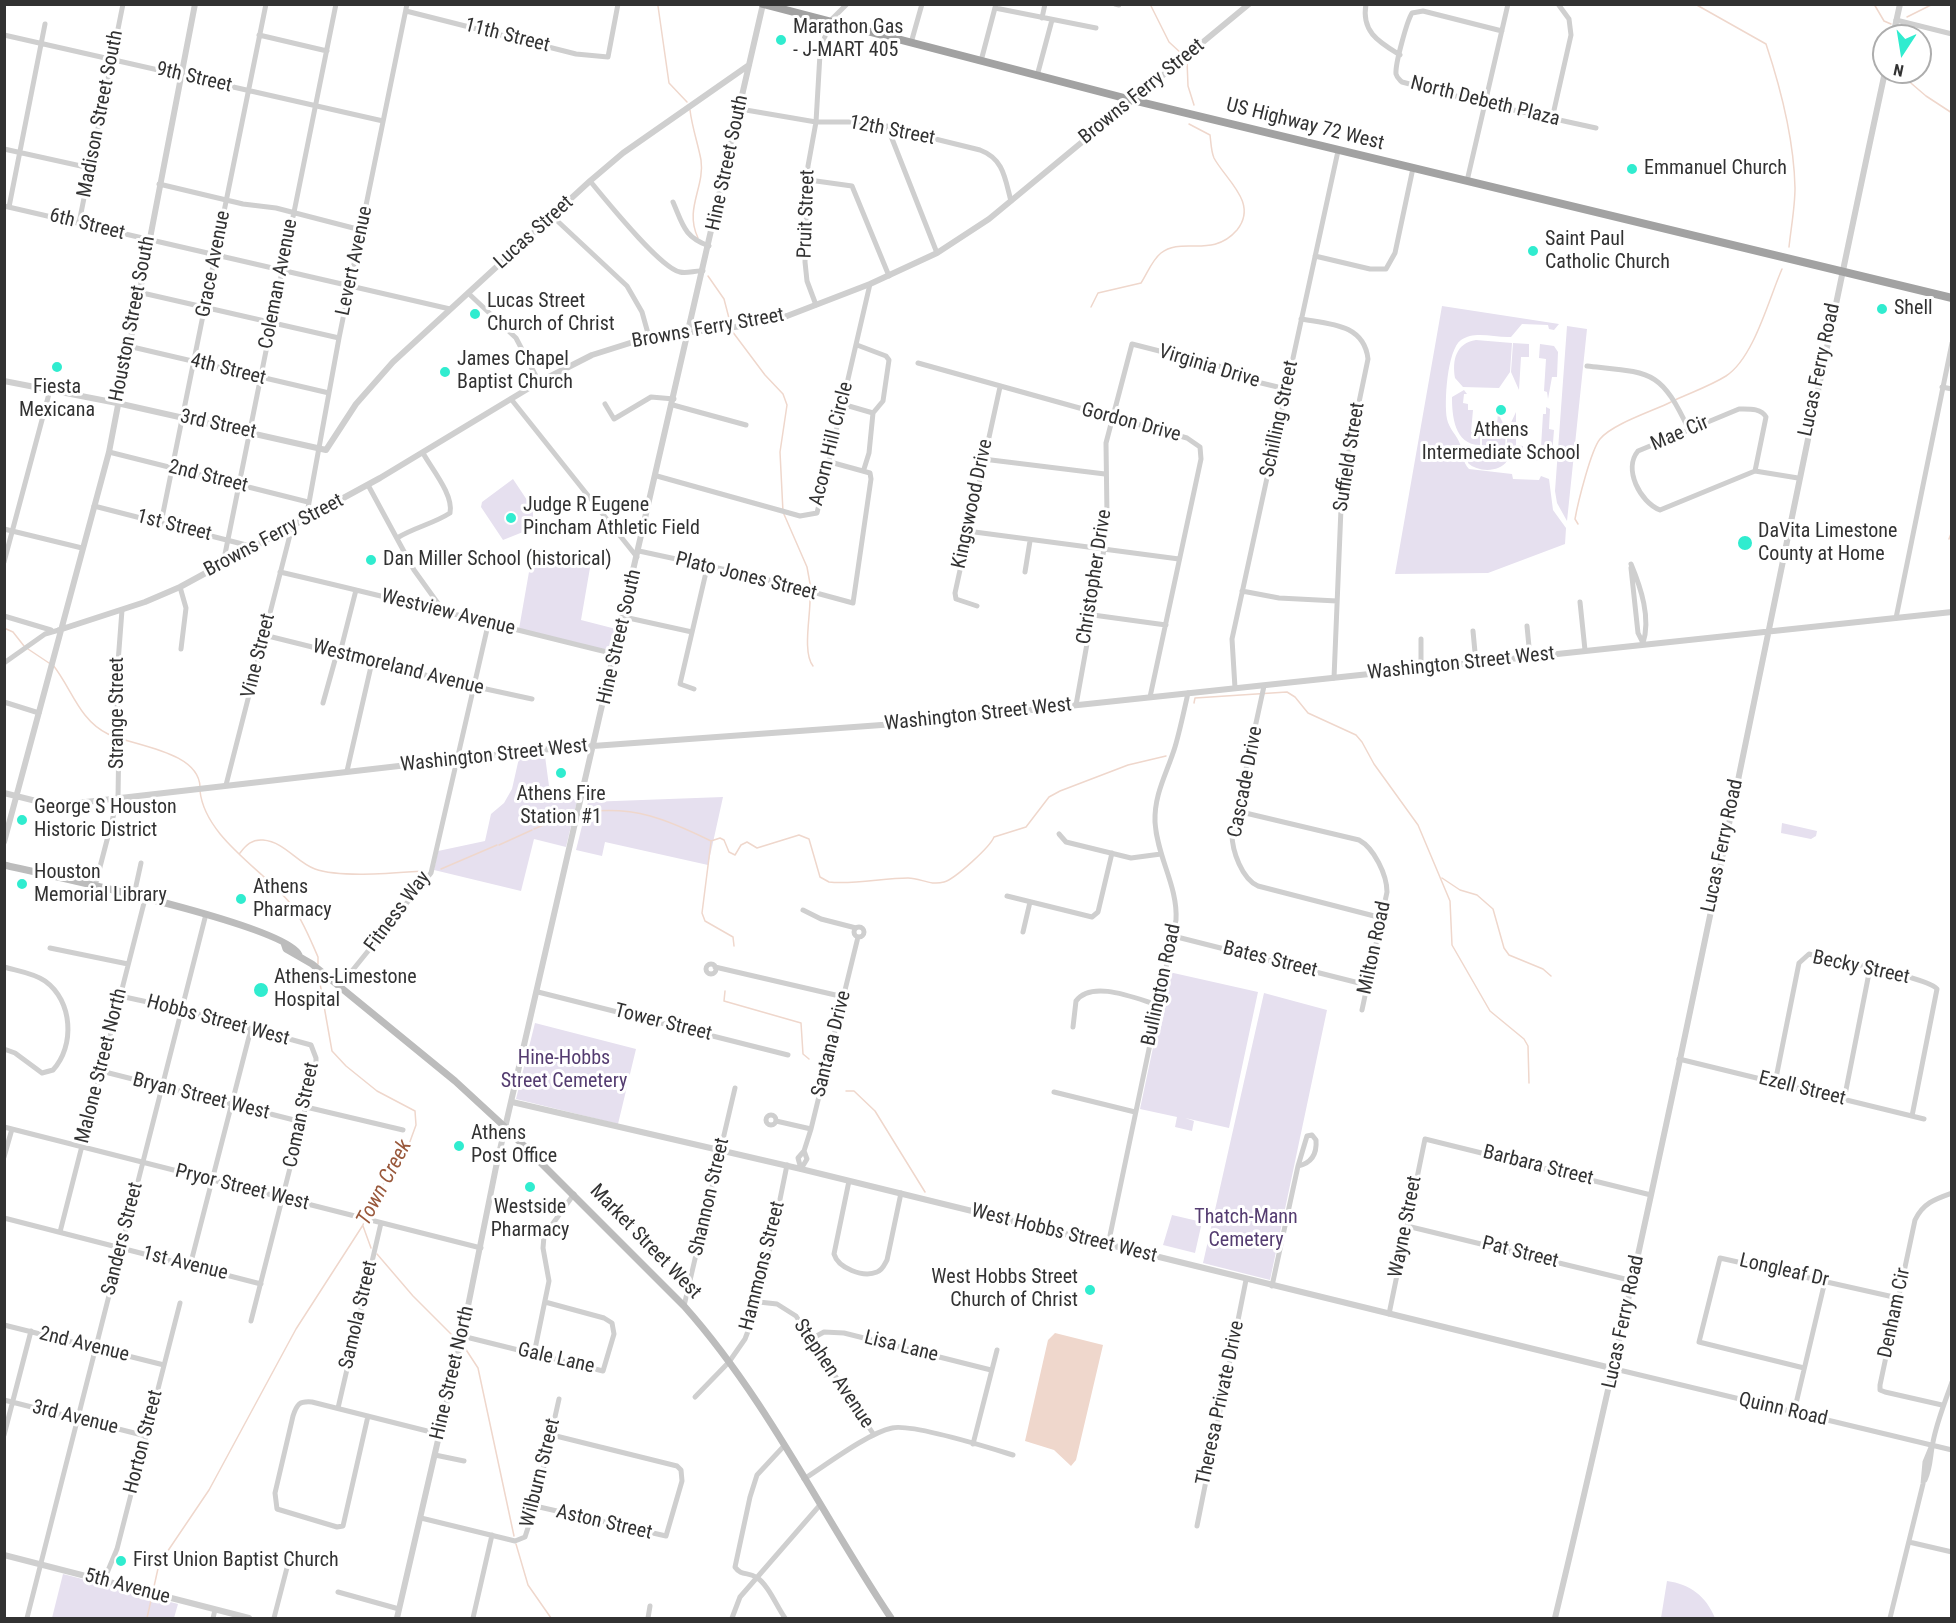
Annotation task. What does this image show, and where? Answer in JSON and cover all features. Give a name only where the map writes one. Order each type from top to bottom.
[{"type":"highway","name":"US Highway 72 West","points":[[763,4],[981,62],[1338,151],[1952,298]]},
{"type":"main road","name":"Market Street West","points":[[4,865],[134,895],[260,930],[284,943],[286,949],[312,964],[454,1082],[506,1128],[574,1194],[684,1306],[729,1362],[891,1618]]},
{"type":"street","name":"Madison Street South","points":[[79,223],[123,4]]},
{"type":"street","name":"Houston Street South","points":[[4,842],[59,630],[109,452],[195,4]]},
{"type":"street","name":"Grace Avenue","points":[[161,523],[266,4]]},
{"type":"street","name":"Coleman Avenue","points":[[223,564],[336,4]]},
{"type":"street","name":"11th Street","points":[[406,8],[576,54],[608,57],[618,4]]},
{"type":"street","name":"Hine Street South","points":[[506,1128],[690,332],[763,4]]},
{"type":"street","points":[[829,22],[847,4]]},
{"type":"street","points":[[911,43],[922,4]]},
{"type":"street","points":[[1042,18],[1045,4]]},
{"type":"street","name":"Browns Ferry Street","points":[[4,663],[32,643],[59,630],[122,610],[180,587],[368,485],[539,382],[592,355],[649,337],[765,322],[870,284],[937,253],[962,239],[1011,201],[1249,4]]},
{"type":"street","points":[[1366,4],[1365,25],[1371,35],[1400,55]]},
{"type":"street","points":[[1467,181],[1508,4]]},
{"type":"street","points":[[1552,119],[1571,35],[1569,19],[1558,4]]},
{"type":"street","points":[[1895,24],[1900,4]]},
{"type":"street","points":[[981,62],[995,6],[1052,21],[1096,28]]},
{"type":"street","name":"Levert Avenue","points":[[306,519],[339,338],[406,8]]},
{"type":"street","name":"North Debeth Plaza","points":[[1502,31],[1418,11],[1409,18],[1396,72],[1401,82],[1486,104],[1596,128]]},
{"type":"street","points":[[1896,20],[1952,34]]},
{"type":"street","points":[[1037,76],[1052,21]]},
{"type":"street","name":"Pruit Street","points":[[816,305],[807,281],[805,262],[808,166],[816,122],[820,54],[829,22]]},
{"type":"street","points":[[7,206],[45,24]]},
{"type":"street","name":"9th Street","points":[[4,35],[383,121]]},
{"type":"street","points":[[259,35],[327,51]]},
{"type":"street","name":"Lucas Street","points":[[319,447],[326,450],[329,448],[349,413],[370,387],[450,309],[590,181],[623,153],[750,64]]},
{"type":"street","name":"Lucas Ferry Road","points":[[1555,1618],[1615,1369],[1841,271],[1882,84]]},
{"type":"street","name":"12th Street","points":[[740,109],[816,122],[854,120],[887,126],[991,154],[999,162],[1011,201]]},
{"type":"street","points":[[887,126],[937,253]]},
{"type":"street","points":[[4,149],[90,168]]},
{"type":"street","name":"Schilling Street","points":[[1236,688],[1231,650],[1242,591],[1338,151]]},
{"type":"street","points":[[1315,256],[1370,269],[1386,269],[1394,259],[1413,168]]},
{"type":"street","points":[[809,180],[852,186],[889,276]]},
{"type":"street","points":[[590,181],[614,210],[669,266],[684,273],[703,271]]},
{"type":"street","points":[[159,184],[361,230]]},
{"type":"street","points":[[673,202],[687,234],[693,240],[709,246]]},
{"type":"street","name":"6th Street","points":[[7,206],[450,309]]},
{"type":"street","points":[[552,216],[627,286],[642,312],[649,337]]},
{"type":"street","name":"Acorn Hill Circle","points":[[657,476],[806,517],[817,513],[870,284]]},
{"type":"street","points":[[138,292],[339,338]]},
{"type":"street","points":[[468,293],[516,338],[539,382]]},
{"type":"street","name":"Suffield Street","points":[[1301,319],[1352,331],[1361,338],[1366,348],[1366,370],[1342,484],[1334,678]]},
{"type":"street","points":[[1896,618],[1952,343]]},
{"type":"street","name":"Virginia Drive","points":[[1132,344],[1222,367],[1253,381],[1286,389]]},
{"type":"street","name":"Christopher Drive","points":[[1076,705],[1104,549],[1107,516],[1104,454],[1132,344]]},
{"type":"street","points":[[830,462],[864,469],[869,453],[873,413],[883,401],[889,360],[886,356],[857,345]]},
{"type":"street","name":"4th Street","points":[[128,346],[329,393]]},
{"type":"street","name":"Gordon Drive","points":[[918,363],[1187,438],[1200,447],[1202,459],[1150,697]]},
{"type":"street","points":[[1587,366],[1648,376],[1663,385],[1675,400],[1689,430]]},
{"type":"street","name":"3rd Street","points":[[4,381],[117,402],[319,447]]},
{"type":"street","name":"Kingswood Drive","points":[[977,606],[960,602],[955,593],[1000,387]]},
{"type":"street","points":[[1942,387],[1952,389]]},
{"type":"street","points":[[4,562],[50,390]]},
{"type":"street","points":[[605,404],[614,419],[651,397],[746,425]]},
{"type":"street","points":[[511,399],[638,558]]},
{"type":"street","points":[[842,404],[873,413]]},
{"type":"street","name":"Mae Cir","points":[[1739,410],[1764,413],[1766,417],[1755,471],[1665,510],[1657,510],[1634,481],[1632,461],[1638,452],[1739,410]]},
{"type":"street","name":"2nd Street","points":[[109,452],[308,502]]},
{"type":"street","points":[[397,538],[414,527],[441,519],[450,513],[451,507],[447,496],[423,453]]},
{"type":"street","points":[[983,459],[1105,474]]},
{"type":"street","name":"Plato Jones Street","points":[[639,551],[707,568],[750,575],[853,603],[871,485],[870,472],[864,469]]},
{"type":"street","points":[[1755,471],[1798,478]]},
{"type":"street","points":[[368,485],[414,570],[442,609]]},
{"type":"street","name":"1st Street","points":[[94,506],[254,547]]},
{"type":"street","name":"Vine Street","points":[[226,785],[292,527]]},
{"type":"street","points":[[4,529],[82,548]]},
{"type":"street","points":[[968,531],[1179,559]]},
{"type":"street","points":[[1025,572],[1030,541]]},
{"type":"street","points":[[1631,564],[1644,606],[1646,633],[1642,643],[1638,633],[1631,564]]},
{"type":"street","points":[[694,689],[680,684],[707,568]]},
{"type":"street","name":"Westview Avenue","points":[[280,572],[442,609],[488,625],[615,654]]},
{"type":"street","points":[[180,587],[186,608],[181,649]]},
{"type":"street","points":[[323,703],[356,590]]},
{"type":"street","points":[[1242,591],[1279,598],[1337,601]]},
{"type":"street","points":[[1580,602],[1585,650]]},
{"type":"street","name":"Strange Street","points":[[96,886],[118,798],[119,732],[116,689],[122,610]]},
{"type":"street","name":"Washington Street West","points":[[4,793],[55,804],[457,759],[595,746],[909,723],[1476,663],[1642,643],[1952,612]]},
{"type":"street","points":[[1093,615],[1166,625]]},
{"type":"street","points":[[4,616],[44,630],[59,630]]},
{"type":"street","points":[[624,616],[692,632]]},
{"type":"street","name":"Fitness Way","points":[[339,987],[431,873],[488,625]]},
{"type":"street","points":[[1527,626],[1530,657]]},
{"type":"street","points":[[1473,632],[1476,663]]},
{"type":"street","name":"Westmoreland Avenue","points":[[264,636],[532,699]]},
{"type":"street","points":[[1421,639],[1421,666],[1425,668]]},
{"type":"street","points":[[347,771],[372,662]]},
{"type":"street","name":"Cascade Drive","points":[[1264,686],[1237,811],[1233,845],[1245,876],[1253,884],[1382,918]]},
{"type":"street","name":"Bullington Road","points":[[1108,1245],[1173,936],[1175,898],[1161,854],[1155,823],[1156,800],[1175,748],[1188,693]]},
{"type":"street","points":[[4,702],[39,712]]},
{"type":"street","name":"Milton Road","points":[[1237,811],[1364,843],[1386,881],[1382,918],[1362,1010]]},
{"type":"street","points":[[1059,834],[1066,842],[1131,858],[1161,854]]},
{"type":"street","points":[[1007,896],[1095,918],[1112,853]]},
{"type":"street","points":[[134,895],[141,863]]},
{"type":"street","name":"Malone Street North","points":[[60,1232],[145,899]]},
{"type":"street","points":[[1023,932],[1030,902]]},
{"type":"street","name":"Santana Drive","points":[[801,1168],[807,1159],[804,1151],[858,937],[854,934],[856,928],[821,919],[803,910]]},
{"type":"street","name":"Sanders Street","points":[[27,1618],[206,914]]},
{"type":"street","name":"Bates Street","points":[[1173,936],[1366,985]]},
{"type":"street","points":[[50,948],[128,964]]},
{"type":"street","name":"Becky Street","points":[[1775,1083],[1799,963],[1804,956],[1809,954],[1924,981],[1937,989],[1912,1116]]},
{"type":"street","points":[[4,967],[33,975],[52,987],[65,1012],[68,1034],[65,1051],[53,1071],[42,1073],[15,1053],[4,1049]]},
{"type":"street","points":[[716,967],[844,997]]},
{"type":"street","points":[[1844,1100],[1870,968]]},
{"type":"street","name":"Tower Street","points":[[538,992],[788,1055]]},
{"type":"street","points":[[1073,1027],[1077,1001],[1090,992],[1106,992],[1158,1005]]},
{"type":"street","name":"Hobbs Street West","points":[[120,996],[180,1009],[311,1045],[314,1049]]},
{"type":"street","points":[[190,1266],[251,1029]]},
{"type":"street","name":"Coman Street","points":[[251,1321],[316,1066],[314,1049]]},
{"type":"street","name":"Ezell Street","points":[[1679,1059],[1924,1119]]},
{"type":"street","name":"Bryan Street West","points":[[101,1071],[302,1122]]},
{"type":"street","name":"Shannon Street","points":[[684,1306],[735,1088]]},
{"type":"street","points":[[1054,1092],[1135,1112]]},
{"type":"street","name":"West Hobbs Street West","points":[[512,1102],[801,1168],[1246,1280],[1615,1369]]},
{"type":"street","points":[[306,1107],[403,1130]]},
{"type":"street","points":[[776,1121],[811,1129]]},
{"type":"street","name":"Pryor Street West","points":[[4,1127],[480,1248]]},
{"type":"street","name":"Hine Street North","points":[[396,1618],[462,1336],[506,1128]]},
{"type":"street","points":[[4,1157],[12,1129]]},
{"type":"street","points":[[1272,1286],[1298,1166],[1304,1141],[1306,1136],[1312,1135],[1316,1140],[1313,1156],[1306,1164],[1298,1166]]},
{"type":"street","name":"Barbara Street","points":[[1425,1139],[1651,1195]]},
{"type":"street","name":"Wayne Street","points":[[1389,1314],[1425,1139]]},
{"type":"street","name":"Hammons Street","points":[[695,1398],[729,1362],[745,1340],[759,1302],[787,1165]]},
{"type":"street","points":[[849,1181],[834,1254],[839,1264],[849,1269],[871,1273],[881,1270],[887,1260],[901,1193]]},
{"type":"street","name":"Denham Cir","points":[[1942,1405],[1880,1390],[1898,1298],[1918,1215],[1931,1201],[1952,1193]]},
{"type":"street","points":[[534,1354],[549,1281],[543,1248],[544,1236],[574,1194]]},
{"type":"street","name":"1st Avenue","points":[[4,1218],[261,1284]]},
{"type":"street","name":"Samola Street","points":[[338,1408],[381,1222]]},
{"type":"street","name":"Pat Street","points":[[1407,1226],[1633,1281]]},
{"type":"street","name":"Longleaf Dr","points":[[1804,1368],[1699,1342],[1714,1273],[1720,1258],[1898,1298]]},
{"type":"street","name":"Theresa Private Drive","points":[[1197,1526],[1246,1280]]},
{"type":"street","points":[[1794,1412],[1825,1281]]},
{"type":"street","name":"Gale Lane","points":[[462,1336],[603,1371],[614,1334],[612,1323],[604,1318],[545,1302]]},
{"type":"street","name":"Stephen Avenue","points":[[759,1302],[777,1304],[796,1316],[874,1435]]},
{"type":"street","name":"Horton Street","points":[[104,1580],[117,1549],[180,1303]]},
{"type":"street","name":"2nd Avenue","points":[[4,1325],[164,1365]]},
{"type":"street","points":[[4,1435],[31,1331]]},
{"type":"street","name":"Lisa Lane","points":[[811,1339],[824,1332],[844,1333],[992,1370]]},
{"type":"street","points":[[973,1444],[997,1350]]},
{"type":"street","name":"Quinn Road","points":[[1615,1369],[1952,1450]]},
{"type":"street","points":[[1890,1618],[1923,1484],[1925,1462],[1932,1445],[1942,1405],[1952,1382]]},
{"type":"street","name":"Wilburn Street","points":[[492,1535],[516,1541],[521,1540],[528,1532],[536,1506],[559,1399]]},
{"type":"street","name":"3rd Avenue","points":[[4,1400],[146,1436]]},
{"type":"street","points":[[368,1416],[343,1526],[337,1527],[282,1513],[274,1504],[294,1413],[301,1401],[338,1408],[439,1434]]},
{"type":"street","points":[[804,1479],[889,1428],[901,1427],[1013,1455]]},
{"type":"street","name":"Aston Street","points":[[536,1506],[655,1536],[666,1536],[670,1531],[683,1476],[676,1466],[552,1435]]},
{"type":"street","points":[[783,1447],[757,1474],[735,1561],[738,1571],[756,1577],[784,1618]]},
{"type":"street","points":[[435,1455],[464,1461]]},
{"type":"street","points":[[732,1618],[740,1597],[820,1505]]},
{"type":"street","points":[[421,1518],[492,1535],[473,1618]]},
{"type":"street","points":[[1909,1542],[1952,1552]]},
{"type":"street","name":"5th Avenue","points":[[4,1555],[249,1618]]},
{"type":"street","points":[[274,1618],[290,1556]]},
{"type":"street","points":[[338,1592],[399,1608]]},
{"type":"street","points":[[648,1618],[650,1606]]},
{"type":"street","points":[[213,1618],[215,1610]]},
{"type":"green space","points":[[1442,306],[1559,324],[1554,330],[1549,329],[1548,325],[1522,324],[1511,337],[1472,335],[1461,340],[1452,354],[1446,390],[1446,411],[1448,423],[1459,441],[1469,469],[1512,474],[1513,479],[1539,480],[1541,476],[1549,479],[1553,510],[1566,528],[1565,544],[1488,573],[1395,574]]},
{"type":"green space","points":[[1567,326],[1587,329],[1567,521],[1557,503],[1555,491]]},
{"type":"green space","points":[[1476,340],[1512,343],[1510,372],[1499,388],[1463,387],[1455,378],[1454,365],[1457,353],[1464,345]]},
{"type":"green space","points":[[1513,343],[1529,344],[1529,357],[1521,357],[1519,390],[1511,372]]},
{"type":"green space","points":[[1540,344],[1554,346],[1558,352],[1557,377],[1552,377],[1548,399],[1547,392],[1544,391],[1546,359],[1539,358]]},
{"type":"green space","points":[[1464,390],[1467,394],[1464,394],[1463,403],[1468,404],[1468,410],[1473,410],[1471,432],[1480,433],[1480,445],[1471,444],[1465,440],[1456,428],[1452,397]]},
{"type":"green space","points":[[1546,407],[1550,409],[1549,429],[1554,430],[1552,455],[1547,461],[1533,460],[1533,447],[1541,447],[1543,414],[1546,414]]},
{"type":"green space","points":[[1516,412],[1516,445],[1523,446],[1522,460],[1513,459],[1506,452],[1508,429]]},
{"type":"green space","points":[[1498,413],[1506,429],[1505,450],[1482,445],[1482,435],[1496,436]]},
{"type":"green space","points":[[1476,449],[1499,451],[1507,461],[1499,468],[1488,470],[1477,468],[1468,463],[1470,451]]},
{"type":"green space","name":"Judge R Eugene Pincham Athletic Field","points":[[513,479],[533,509],[533,528],[503,540],[481,507],[482,502]]},
{"type":"green space","points":[[533,549],[591,562],[581,620],[616,629],[610,651],[519,629]]},
{"type":"green space","points":[[545,756],[549,786],[577,801],[566,847],[534,839],[521,891],[434,870],[438,851],[485,841],[491,814],[504,803],[512,789],[519,758]]},
{"type":"green space","points":[[723,797],[708,865],[605,842],[602,856],[576,850],[588,802]]},
{"type":"green space","points":[[1782,823],[1817,831],[1816,836],[1811,839],[1781,833]]},
{"type":"green space","points":[[1169,972],[1258,992],[1229,1128],[1185,1118],[1194,1121],[1192,1131],[1175,1127],[1177,1117],[1140,1109]]},
{"type":"green space","name":"Thatch-Mann Cemetery","points":[[1264,993],[1327,1010],[1270,1280],[1203,1263]]},
{"type":"green space","name":"Hine-Hobbs Street Cemetery","points":[[535,1023],[636,1049],[618,1124],[516,1099]]},
{"type":"green space","points":[[1172,1215],[1202,1222],[1195,1253],[1163,1245]]},
{"type":"green space","points":[[63,1574],[178,1604],[174,1618],[52,1618]]},
{"type":"green space","points":[[1667,1581],[1683,1585],[1696,1592],[1707,1603],[1715,1618],[1661,1618]]},
{"type":"shaded area","points":[[1055,1333],[1103,1345],[1076,1460],[1071,1466],[1054,1450],[1025,1441],[1048,1340]]},
{"type":"waterway","points":[[1150,4],[1169,42],[1182,54]]},
{"type":"waterway","points":[[1695,4],[1766,44],[1782,97],[1792,152],[1795,195],[1789,247]]},
{"type":"waterway","points":[[1874,4],[1884,21],[1891,24]]},
{"type":"waterway","points":[[1907,17],[1933,4]]},
{"type":"waterway","points":[[658,6],[669,83],[687,102]]},
{"type":"waterway","points":[[1187,60],[1188,86],[1194,105]]},
{"type":"waterway","points":[[1912,84],[1952,113]]},
{"type":"waterway","points":[[690,110],[701,160],[693,217],[698,238]]},
{"type":"waterway","points":[[1091,307],[1098,293],[1141,283],[1152,263],[1169,248],[1208,246],[1218,243],[1237,230],[1243,220],[1242,201],[1214,158],[1210,135],[1189,124]]},
{"type":"waterway","points":[[1675,400],[1720,380],[1745,356],[1760,327],[1782,269]]},
{"type":"waterway","points":[[708,276],[724,299],[730,322]]},
{"type":"waterway","points":[[732,331],[765,375],[783,394],[787,405],[780,452],[783,512],[807,567],[811,589]]},
{"type":"waterway","points":[[1578,524],[1575,519],[1582,489],[1600,439],[1623,423],[1671,402]]},
{"type":"waterway","points":[[1949,539],[1952,531]]},
{"type":"waterway","points":[[810,596],[807,642],[813,666]]},
{"type":"waterway","name":"Town Creek","points":[[4,628],[13,632],[24,646]]},
{"type":"waterway","name":"Town Creek","points":[[28,649],[49,663]]},
{"type":"waterway","name":"Town Creek","points":[[53,665],[83,712],[98,728],[108,734],[163,751],[177,758],[189,765],[197,775],[200,787]]},
{"type":"waterway","points":[[1194,703],[1195,698],[1287,692],[1295,697],[1308,713],[1356,735],[1418,825],[1450,901],[1452,945],[1490,1011],[1524,1039],[1528,1046],[1529,1083]]},
{"type":"waterway","points":[[585,812],[620,811],[650,816],[680,826],[711,841],[720,838],[724,840],[729,852],[735,855],[741,845],[747,842],[757,848],[799,835],[809,839],[820,877],[829,882],[848,883],[908,878],[939,883],[949,880],[964,869],[994,837],[1026,827],[1049,797],[1128,765],[1166,756]]},
{"type":"waterway","name":"Town Creek","points":[[200,791],[204,808],[223,838],[290,903],[306,929],[318,957],[318,964]]},
{"type":"waterway","points":[[534,829],[576,811]]},
{"type":"waterway","points":[[499,845],[532,830]]},
{"type":"waterway","points":[[240,853],[250,843],[263,840],[278,844],[308,866],[326,872],[368,874],[423,871]]},
{"type":"waterway","points":[[711,842],[702,913],[705,921],[733,937],[734,946]]},
{"type":"waterway","points":[[441,869],[497,845]]},
{"type":"waterway","points":[[1442,878],[1460,890],[1477,895],[1493,909],[1504,948],[1509,955],[1543,969],[1551,976]]},
{"type":"waterway","name":"Town Creek","points":[[153,1591],[159,1564],[209,1490],[296,1329],[363,1225],[372,1201],[408,1147],[416,1125],[415,1111],[377,1091],[346,1066],[332,1051],[318,972]]},
{"type":"waterway","points":[[725,991],[724,1001],[801,1023],[803,1054],[809,1059]]},
{"type":"waterway","points":[[846,1091],[854,1091],[875,1111],[925,1192]]},
{"type":"waterway","points":[[363,1226],[371,1248]]},
{"type":"waterway","points":[[377,1254],[413,1296],[459,1342]]},
{"type":"waterway","points":[[463,1345],[478,1368],[514,1536]]},
{"type":"waterway","points":[[516,1544],[528,1585],[551,1618]]},
{"type":"waterway","name":"Town Creek","points":[[147,1618],[152,1596]]},
{"type":"place","name":"Marathon Gas - J-MART 405","points":[[781,40]]},
{"type":"place","name":"Emmanuel Church","points":[[1632,169]]},
{"type":"place","name":"Saint Paul Catholic Church","points":[[1533,251]]},
{"type":"place","name":"Shell","points":[[1882,309]]},
{"type":"place","name":"Lucas Street Church of Christ","points":[[475,314]]},
{"type":"place","name":"Fiesta Mexicana","points":[[57,367]]},
{"type":"place","name":"James Chapel Baptist Church","points":[[445,372]]},
{"type":"place","name":"Athens Intermediate School","points":[[1501,410]]},
{"type":"place","name":"Judge R Eugene Pincham Athletic Field","points":[[511,518]]},
{"type":"place","name":"DaVita Limestone County at Home","points":[[1745,543]]},
{"type":"place","name":"Dan Miller School (historical)","points":[[371,560]]},
{"type":"place","name":"Athens Fire Station #1","points":[[561,773]]},
{"type":"place","name":"George S Houston Historic District","points":[[22,820]]},
{"type":"place","name":"Houston Memorial Library","points":[[22,884]]},
{"type":"place","name":"Athens Pharmacy","points":[[241,899]]},
{"type":"place","name":"Athens-Limestone Hospital","points":[[261,990]]},
{"type":"place","name":"Athens Post Office","points":[[459,1146]]},
{"type":"place","name":"Westside Pharmacy","points":[[530,1187]]},
{"type":"place","name":"West Hobbs Street Church of Christ","points":[[1090,1290]]},
{"type":"place","name":"First Union Baptist Church","points":[[121,1561]]}]
